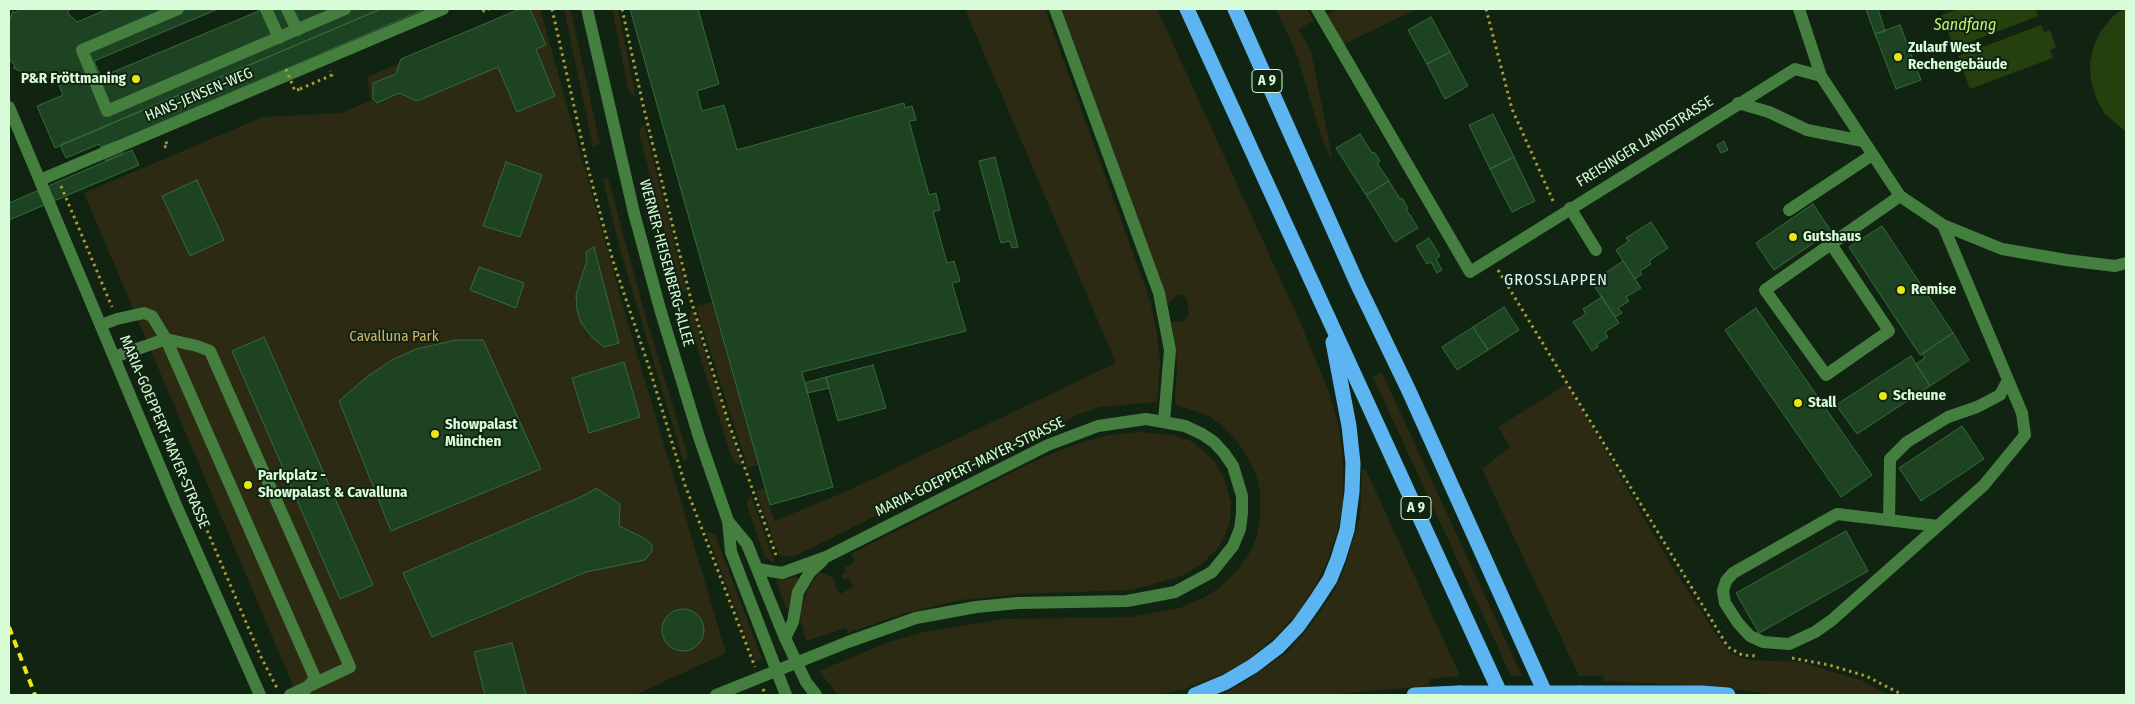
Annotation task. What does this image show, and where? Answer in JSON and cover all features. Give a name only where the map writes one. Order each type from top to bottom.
[{"type":"highway","name":"A 9","points":[[1187,9],[1501,695]]},
{"type":"highway","name":"A 9","points":[[1235,9],[1357,283],[1413,400],[1546,695]]},
{"type":"highway","points":[[1195,695],[1226,682],[1253,666],[1278,647],[1298,626],[1315,602],[1330,579],[1338,559],[1347,530],[1352,492],[1353,463],[1349,426],[1330,321]]},
{"type":"highway","points":[[1414,695],[1459,693],[1701,693],[1728,695]]},
{"type":"street","points":[[178,9],[82,50],[107,111],[345,9]]},
{"type":"street","points":[[266,9],[279,38]]},
{"type":"street","points":[[287,9],[297,30]]},
{"type":"street","name":"HANS-JENSEN-WEG","points":[[40,180],[442,9]]},
{"type":"street","name":"WERNER-HEISENBERG-ALLEE","points":[[588,9],[620,155],[660,310],[699,438],[728,521],[731,552],[786,695]]},
{"type":"street","points":[[1055,9],[1159,293],[1170,350],[1164,421]]},
{"type":"street","name":"FREISINGER LANDSTRASSE","points":[[1317,9],[1470,272],[1564,211],[1795,69],[1821,76]]},
{"type":"street","points":[[1799,9],[1821,76],[1900,196],[1942,225],[2002,249],[2115,266],[2126,263]]},
{"type":"street","points":[[1738,103],[1769,112],[1807,130],[1863,142]]},
{"type":"street","points":[[9,107],[40,180]]},
{"type":"street","points":[[1789,210],[1872,155]]},
{"type":"street","name":"MARIA-GOEPPERT-MAYER-STRASSE","points":[[40,180],[260,695]]},
{"type":"street","points":[[1831,244],[1889,331],[1826,375],[1765,290],[1831,244],[1900,196]]},
{"type":"street","points":[[1564,211],[1596,250]]},
{"type":"street","points":[[1938,526],[1837,514],[1733,573],[1726,581],[1724,591],[1726,602],[1738,623],[1750,636],[1764,642],[1789,644],[1815,632],[1832,620],[1938,526],[1984,485],[2025,435],[2022,413],[1942,225]]},
{"type":"street","points":[[101,325],[144,313],[152,316],[166,338],[315,678],[306,689]]},
{"type":"street","points":[[114,357],[166,338],[210,351],[350,667],[290,695]]},
{"type":"street","points":[[1889,520],[1890,459],[1907,442],[1948,417],[1977,407],[2000,394],[2008,380]]},
{"type":"street","name":"MARIA-GOEPPERT-MAYER-STRASSE","points":[[716,695],[848,642],[916,618],[976,607],[1018,603],[1096,603],[1154,597],[1175,592],[1212,572],[1233,546],[1240,529],[1242,504],[1238,481],[1224,453],[1214,442],[1184,426],[1164,421],[1146,419],[1121,422],[1076,433],[1048,445],[826,557],[782,573],[758,569]]},
{"type":"street","name":"WERNER-HEISENBERG-ALLEE","points":[[728,521],[748,544],[785,638],[806,682],[816,695]]},
{"type":"street","name":"MARIA-GOEPPERT-MAYER-STRASSE","points":[[785,638],[793,622],[798,592],[810,572],[826,557]]},
{"type":"path","points":[[483,9],[484,11],[488,9]]},
{"type":"path","points":[[552,9],[588,168],[613,261],[650,370],[685,485],[755,668]]},
{"type":"path","points":[[622,9],[644,109],[691,300],[741,460],[782,573]]},
{"type":"path","points":[[1486,9],[1512,109],[1564,211]]},
{"type":"path","points":[[286,69],[295,91],[328,77]]},
{"type":"path","points":[[156,115],[154,110],[159,108],[165,106],[167,111]]},
{"type":"path","points":[[55,173],[118,319]]},
{"type":"path","points":[[1491,259],[1728,646],[1742,654],[1761,656]]},
{"type":"path","points":[[131,352],[260,655],[280,695]]},
{"type":"path","points":[[1790,658],[1829,665],[1866,676],[1903,695]]},
{"type":"path","points":[[762,686],[766,695]]},
{"type":"green space","name":"Cavalluna Park","points":[[528,9],[540,9],[627,320],[726,653],[635,695],[297,695],[84,193],[263,117],[342,113],[371,100],[367,77]]},
{"type":"green space","points":[[564,9],[571,9],[600,144],[593,147]]},
{"type":"green space","points":[[612,9],[618,9],[636,98],[630,93],[628,87]]},
{"type":"green space","points":[[965,9],[1045,9],[1150,300],[1157,333],[1160,361],[1157,402],[1101,407],[1079,414],[797,555],[790,557],[779,555],[756,491],[765,488],[774,521],[843,493],[1116,363]]},
{"type":"green space","points":[[1062,9],[1157,9],[1300,322],[1329,392],[1339,427],[1343,462],[1343,503],[1337,533],[1326,565],[1313,590],[1296,615],[1274,638],[1249,659],[1223,674],[1185,689],[1158,695],[838,695],[819,671],[889,642],[924,632],[1004,619],[1131,617],[1180,608],[1203,598],[1219,588],[1235,573],[1248,556],[1257,537],[1260,492],[1256,474],[1247,456],[1236,440],[1221,425],[1207,415],[1177,405],[1175,401],[1177,367],[1172,322],[1182,322],[1189,314],[1187,300],[1184,295],[1179,294],[1166,305],[1146,242]]},
{"type":"green space","points":[[1276,9],[1307,9],[1314,21],[1298,29],[1311,51],[1332,156],[1330,157],[1323,142],[1296,52]]},
{"type":"green space","points":[[1338,9],[1416,9],[1343,45],[1326,15]]},
{"type":"green space","points":[[644,124],[687,293],[680,288],[677,282],[640,136],[640,130]]},
{"type":"green space","points":[[608,178],[643,307],[688,456],[684,463],[620,249],[603,180]]},
{"type":"green space","points":[[712,302],[758,465],[748,468],[696,307]]},
{"type":"green space","points":[[692,309],[742,467],[734,462],[731,456],[690,324],[689,319]]},
{"type":"green space","points":[[1382,373],[1522,676],[1511,676],[1373,377]]},
{"type":"green space","points":[[1567,384],[1668,560],[1730,653],[1749,660],[1801,662],[1863,681],[1889,695],[1779,695],[1704,686],[1604,681],[1603,676],[1579,676],[1482,469],[1510,447],[1498,427]]},
{"type":"green space","points":[[1137,432],[1172,435],[1191,441],[1215,462],[1223,475],[1231,503],[1230,518],[1226,534],[1217,549],[1202,564],[1182,576],[1132,590],[1019,594],[960,600],[906,613],[848,633],[846,628],[806,641],[800,620],[801,609],[807,590],[819,572],[834,578],[835,586],[840,594],[853,587],[849,578],[844,580],[841,574],[846,572],[844,568],[855,562],[851,554],[1051,454],[1109,435]]},
{"type":"green space","points":[[1362,469],[1366,470],[1460,676],[1429,679],[1429,686],[1325,695],[1220,695],[1243,683],[1285,654],[1303,635],[1333,593],[1344,570],[1360,517]]},
{"type":"green space","points":[[751,496],[775,564],[765,557],[748,508],[747,503]]},
{"type":"green space","points":[[706,531],[715,534],[762,659],[755,661]]},
{"type":"green space","points":[[797,577],[799,579],[789,608],[786,609],[776,580]]},
{"type":"water","name":"Sandfang","points":[[1958,9],[2035,9],[2038,16],[1954,48],[1942,15]]},
{"type":"water","points":[[2126,9],[2126,132],[2105,114],[2097,100],[2091,81],[2090,64],[2093,48],[2100,32],[2113,16]]},
{"type":"water","name":"Sandfang","points":[[2041,25],[2044,32],[2050,30],[2056,47],[2050,50],[2053,58],[1970,89],[1958,56]]},
{"type":"building","name":"P&R Fröttmaning","points":[[19,9],[66,9],[70,10],[67,12],[77,22],[108,9],[218,9],[94,61],[101,77],[259,11],[258,9],[381,9],[55,148],[37,106],[63,95],[55,75],[41,80],[42,77],[26,77],[27,74],[13,68],[15,66],[9,59],[9,22],[13,11],[15,13]]},
{"type":"building","points":[[381,9],[425,9],[118,141],[101,147],[99,144],[66,158],[60,145]]},
{"type":"building","points":[[520,9],[530,9],[546,45],[536,49],[555,96],[517,112],[498,67],[417,101],[399,93],[377,103],[373,99],[373,83],[396,74],[401,59]]},
{"type":"building","points":[[630,9],[698,9],[719,84],[697,91],[702,111],[724,105],[737,150],[904,103],[905,108],[912,106],[916,120],[909,121],[929,195],[936,193],[940,210],[933,212],[947,263],[954,261],[960,281],[952,283],[966,331],[802,372],[833,487],[770,505]]},
{"type":"building","points":[[1866,9],[1878,9],[1885,31],[1875,34]]},
{"type":"building","points":[[1431,17],[1450,52],[1427,64],[1408,30]]},
{"type":"building","name":"Zulauf West Rechengebäude","points":[[1900,25],[1921,80],[1896,89],[1875,34]]},
{"type":"building","points":[[1450,52],[1468,86],[1445,99],[1427,64]]},
{"type":"building","points":[[1493,114],[1514,157],[1490,169],[1469,125]]},
{"type":"building","points":[[1360,134],[1372,153],[1374,152],[1380,161],[1377,163],[1389,181],[1366,195],[1336,148]]},
{"type":"building","points":[[118,141],[123,154],[106,161],[101,147]]},
{"type":"building","points":[[1724,141],[1728,150],[1721,153],[1717,145]]},
{"type":"building","points":[[132,150],[139,165],[9,220],[9,203]]},
{"type":"building","points":[[995,157],[1018,247],[1012,248],[1010,241],[1001,243],[979,161]]},
{"type":"building","points":[[1514,157],[1535,201],[1512,212],[1490,169]]},
{"type":"building","points":[[506,162],[542,175],[520,237],[483,226]]},
{"type":"building","points":[[197,180],[224,240],[190,256],[162,196]]},
{"type":"building","points":[[1389,181],[1400,199],[1402,198],[1408,208],[1406,209],[1418,228],[1395,242],[1366,195]]},
{"type":"building","name":"Gutshaus","points":[[1813,204],[1831,231],[1774,270],[1756,243]]},
{"type":"building","points":[[1651,222],[1668,248],[1649,261],[1651,264],[1640,271],[1642,274],[1635,279],[1616,250],[1629,241],[1626,238]]},
{"type":"building","name":"Remise","points":[[1882,226],[1953,333],[1920,355],[1849,247]]},
{"type":"building","points":[[1429,238],[1440,256],[1436,259],[1442,270],[1437,273],[1431,262],[1427,264],[1416,246]]},
{"type":"building","points":[[594,247],[619,343],[604,347],[592,337],[581,323],[577,310],[576,295],[587,260],[586,252]]},
{"type":"building","points":[[1623,261],[1641,288],[1626,297],[1629,301],[1618,308],[1622,313],[1615,317],[1594,286],[1607,277],[1604,274]]},
{"type":"building","points":[[479,267],[524,283],[516,308],[470,290]]},
{"type":"building","points":[[1602,297],[1619,323],[1605,332],[1608,337],[1597,344],[1598,347],[1592,351],[1573,322],[1586,314],[1583,309]]},
{"type":"building","points":[[1504,307],[1519,330],[1488,350],[1473,327]]},
{"type":"building","name":"Stall","points":[[1756,308],[1872,475],[1841,497],[1725,330]]},
{"type":"building","points":[[1473,327],[1488,350],[1457,370],[1442,347]]},
{"type":"building","points":[[1953,333],[1969,360],[1930,386],[1916,364],[1925,358],[1922,354]]},
{"type":"building","points":[[264,337],[373,585],[340,599],[232,351]]},
{"type":"building","points":[[456,340],[483,340],[541,469],[391,531],[339,401],[368,376],[392,360],[416,349]]},
{"type":"building","name":"Scheune","points":[[1911,356],[1930,386],[1857,434],[1836,405]]},
{"type":"building","points":[[624,362],[640,417],[589,433],[572,378]]},
{"type":"building","points":[[873,365],[886,408],[838,421],[826,377]]},
{"type":"building","points":[[826,377],[829,388],[807,393],[805,383]]},
{"type":"building","points":[[1962,426],[1984,459],[1921,501],[1899,468]]},
{"type":"building","points":[[596,488],[620,504],[619,526],[644,538],[652,545],[652,551],[645,560],[586,572],[432,637],[403,573],[585,495]]},
{"type":"building","points":[[1846,531],[1868,571],[1759,633],[1736,593]]},
{"type":"building","points":[[679,609],[687,609],[698,615],[704,630],[698,645],[687,651],[679,651],[668,645],[662,634],[662,626],[668,615]]},
{"type":"building","points":[[512,643],[526,695],[485,695],[474,652]]},
{"type":"railway","points":[[9,627],[35,695]]},
{"type":"place","name":"Zulauf West Rechengebäude","points":[[1898,57]]},
{"type":"place","name":"P&R Fröttmaning","points":[[136,79]]},
{"type":"place","name":"Gutshaus","points":[[1793,237]]},
{"type":"place","name":"Remise","points":[[1901,290]]},
{"type":"place","name":"Scheune","points":[[1883,396]]},
{"type":"place","name":"Stall","points":[[1798,403]]},
{"type":"place","name":"Showpalast München","points":[[435,434]]},
{"type":"place","name":"Parkplatz - Showpalast & Cavalluna","points":[[248,485]]},
{"type":"district","name":"GROSSLAPPEN","points":[[1556,281]]}]
